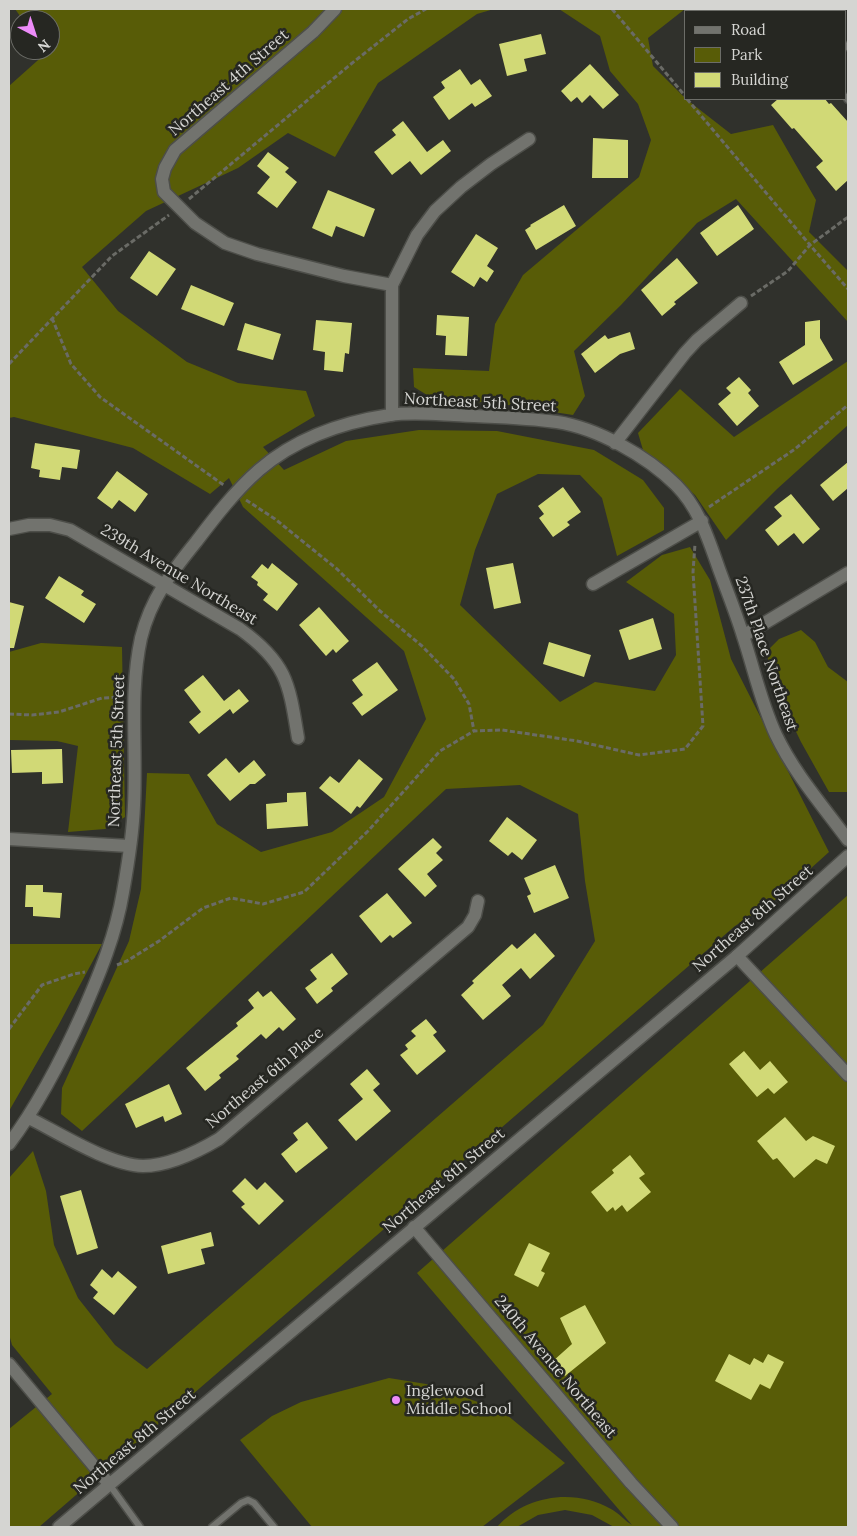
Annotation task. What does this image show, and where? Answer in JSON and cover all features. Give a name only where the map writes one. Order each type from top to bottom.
[{"type":"street","name":"Northeast 4th Street","points":[[180,207],[164,192],[162,179],[165,168],[175,150],[313,32],[335,9]]},
{"type":"street","points":[[392,415],[392,285],[417,235],[435,211],[461,187],[529,139]]},
{"type":"street","points":[[180,207],[195,223],[225,243],[257,254],[344,276],[392,285]]},
{"type":"street","points":[[615,442],[684,353],[741,303]]},
{"type":"street","name":"Northeast 5th Street","points":[[9,1144],[28,1118],[68,1046],[101,970],[117,920],[124,890],[134,805],[134,697],[141,638],[149,612],[162,584],[216,515],[259,470],[277,457],[316,435],[347,424],[392,415],[434,414],[560,422],[585,429],[615,442],[647,462],[674,483],[689,500],[700,517]]},
{"type":"street","points":[[593,584],[700,517]]},
{"type":"street","name":"237th Place Northeast","points":[[700,517],[743,636],[758,690],[776,735],[813,794],[848,840]]},
{"type":"street","name":"239th Avenue Northeast","points":[[9,529],[29,525],[50,525],[70,530],[240,629],[272,656],[284,674],[291,695],[298,738]]},
{"type":"street","points":[[743,636],[848,573]]},
{"type":"street","points":[[9,839],[129,846]]},
{"type":"street","name":"Northeast 8th Street","points":[[59,1527],[737,956],[848,856]]},
{"type":"street","name":"Northeast 6th Place","points":[[28,1118],[112,1160],[129,1164],[143,1166],[160,1163],[200,1150],[219,1139],[468,927],[475,915],[478,901]]},
{"type":"street","points":[[737,956],[848,1075]]},
{"type":"street","name":"240th Avenue Northeast","points":[[414,1227],[631,1483],[672,1527]]},
{"type":"street","points":[[9,1364],[109,1484]]},
{"type":"lane","points":[[109,1484],[140,1527]]},
{"type":"lane","points":[[216,1526],[241,1503],[248,1500],[254,1503],[274,1527]]},
{"type":"path","points":[[9,364],[112,256],[180,207],[351,64],[408,20],[426,9]]},
{"type":"path","points":[[612,9],[684,94]]},
{"type":"path","points":[[689,100],[848,289]]},
{"type":"path","points":[[741,303],[788,271],[810,245],[848,217]]},
{"type":"path","points":[[52,318],[71,364],[100,397],[275,519],[337,569],[380,611],[422,646],[454,679],[469,704],[474,731]]},
{"type":"path","points":[[700,517],[722,499],[795,449],[848,405]]},
{"type":"path","points":[[9,1029],[42,985],[74,974],[101,970],[127,961],[203,908],[231,898],[263,904],[304,892],[368,831],[440,751],[474,731],[502,730],[578,741],[639,755],[685,749],[704,726],[693,572],[695,543]]},
{"type":"path","points":[[9,714],[32,715],[59,712],[102,698],[134,697]]},
{"type":"green space","points":[[494,9],[477,14],[378,83],[335,157],[288,133],[238,168],[146,211],[82,267],[118,311],[187,362],[238,383],[306,391],[315,416],[263,447],[284,470],[346,441],[419,430],[497,431],[594,450],[643,480],[664,508],[664,530],[617,556],[602,498],[580,475],[538,474],[497,494],[475,550],[460,605],[560,702],[595,682],[655,691],[676,655],[674,614],[626,582],[662,555],[690,547],[710,580],[731,659],[829,852],[778,898],[735,926],[39,1527],[9,1527],[9,1429],[52,1394],[12,1345],[9,1334],[9,1178],[33,1151],[46,1191],[54,1245],[78,1298],[115,1345],[147,1369],[543,1025],[595,941],[585,881],[578,814],[520,785],[446,789],[82,1131],[61,1114],[62,1088],[129,941],[141,889],[147,773],[189,774],[217,824],[261,852],[332,832],[384,797],[426,719],[404,651],[243,507],[229,478],[210,494],[133,448],[14,417],[9,418],[9,86],[38,60],[60,60],[60,10],[16,10]]},
{"type":"green space","points":[[559,9],[685,9],[648,38],[653,66],[684,97],[684,100],[687,100],[731,134],[773,125],[816,200],[809,232],[848,271],[848,322],[736,199],[697,223],[621,305],[574,351],[585,396],[573,415],[489,402],[440,403],[414,387],[413,368],[489,371],[495,324],[523,275],[639,177],[651,140],[638,104],[610,71],[600,36]]},
{"type":"green space","points":[[848,361],[848,425],[777,489],[726,540],[695,495],[643,450],[638,433],[680,389],[734,437]]},
{"type":"green space","points":[[801,630],[815,642],[828,667],[848,682],[848,792],[829,792],[801,742],[770,678],[767,651],[779,639]]},
{"type":"green space","points":[[41,643],[122,647],[125,817],[105,829],[68,832],[78,746],[57,741],[9,740],[9,652]]},
{"type":"green space","points":[[848,895],[848,1527],[614,1527],[592,1515],[565,1510],[538,1515],[517,1527],[497,1527],[508,1516],[522,1508],[551,1498],[566,1497],[582,1498],[597,1502],[614,1511],[632,1525],[417,1273]]},
{"type":"green space","points":[[9,944],[102,944],[9,1111]]},
{"type":"green space","points":[[389,1378],[426,1384],[501,1410],[565,1463],[482,1527],[312,1527],[240,1440],[272,1416],[301,1402]]},
{"type":"building","points":[[541,34],[546,54],[524,59],[527,71],[507,76],[499,44]]},
{"type":"building","points":[[590,64],[619,95],[603,109],[590,95],[582,103],[577,97],[571,102],[561,91]]},
{"type":"building","points":[[460,69],[471,85],[480,79],[492,96],[475,107],[472,103],[449,120],[433,97],[445,88],[441,82]]},
{"type":"building","points":[[777,100],[826,100],[829,104],[831,103],[848,122],[848,180],[836,191],[816,167],[823,161],[771,105]]},
{"type":"building","points":[[403,121],[427,152],[443,140],[451,151],[421,175],[410,161],[392,175],[374,152],[396,135],[392,130]]},
{"type":"building","points":[[593,138],[628,140],[628,178],[592,178]]},
{"type":"building","points":[[268,152],[289,168],[285,172],[297,182],[277,208],[257,193],[270,177],[257,166]]},
{"type":"building","points":[[328,190],[375,209],[364,237],[336,226],[332,237],[312,228]]},
{"type":"building","points":[[564,205],[576,226],[536,250],[525,230],[530,225]]},
{"type":"building","points":[[738,205],[754,229],[717,256],[700,233]]},
{"type":"building","points":[[476,234],[498,248],[487,266],[494,271],[487,282],[480,277],[474,287],[451,272]]},
{"type":"building","points":[[149,251],[176,269],[157,296],[130,278]]},
{"type":"building","points":[[677,258],[698,283],[674,302],[676,304],[662,316],[641,290]]},
{"type":"building","points":[[191,285],[234,303],[224,326],[181,309]]},
{"type":"building","points":[[437,315],[469,317],[467,356],[445,355],[446,336],[436,335]]},
{"type":"building","points":[[316,320],[352,323],[349,354],[345,353],[343,372],[324,370],[325,352],[313,350]]},
{"type":"building","points":[[820,320],[820,338],[833,360],[793,385],[779,362],[805,345],[805,322]]},
{"type":"building","points":[[245,323],[281,334],[273,360],[237,350]]},
{"type":"building","points":[[630,332],[635,349],[620,354],[595,373],[581,354],[605,335],[608,339]]},
{"type":"building","points":[[739,377],[751,390],[748,393],[759,406],[737,426],[718,404],[731,393],[726,388]]},
{"type":"building","points":[[35,443],[80,450],[77,469],[62,467],[60,480],[39,477],[40,470],[31,468]]},
{"type":"building","points":[[848,462],[848,488],[833,501],[820,485]]},
{"type":"building","points":[[117,471],[148,494],[135,512],[119,500],[112,509],[97,498]]},
{"type":"building","points":[[563,487],[581,512],[567,522],[570,525],[553,537],[539,518],[544,514],[538,506]]},
{"type":"building","points":[[791,494],[820,529],[803,544],[794,533],[778,546],[765,530],[782,516],[774,507]]},
{"type":"building","points":[[272,563],[298,584],[277,611],[263,600],[268,594],[251,577],[262,564],[268,569]]},
{"type":"building","points":[[513,563],[521,603],[494,609],[486,568]]},
{"type":"building","points":[[59,576],[84,591],[81,595],[96,604],[84,623],[45,598]]},
{"type":"building","points":[[9,602],[24,606],[14,648],[9,648]]},
{"type":"building","points":[[319,607],[349,641],[336,653],[333,649],[326,656],[299,625]]},
{"type":"building","points":[[653,618],[662,649],[629,660],[619,630]]},
{"type":"building","points":[[549,642],[591,655],[584,677],[543,664]]},
{"type":"building","points":[[377,662],[398,690],[362,716],[352,703],[363,695],[352,680]]},
{"type":"building","points":[[203,675],[224,701],[239,689],[249,701],[233,714],[230,709],[199,734],[189,722],[201,712],[184,690]]},
{"type":"building","points":[[62,749],[63,783],[42,784],[42,772],[12,773],[11,750]]},
{"type":"building","points":[[226,758],[239,773],[254,760],[266,775],[255,784],[250,784],[230,801],[207,775]]},
{"type":"building","points":[[359,759],[383,779],[360,808],[357,806],[351,814],[319,788],[330,776],[339,783]]},
{"type":"building","points":[[306,792],[308,826],[267,829],[266,804],[287,802],[287,793]]},
{"type":"building","points":[[507,817],[537,840],[522,860],[512,852],[508,856],[489,841]]},
{"type":"building","points":[[433,838],[442,847],[436,853],[443,860],[427,874],[437,886],[425,897],[398,869]]},
{"type":"building","points":[[555,865],[569,898],[534,913],[527,896],[531,894],[524,878]]},
{"type":"building","points":[[26,885],[43,885],[43,892],[62,893],[60,918],[33,916],[33,907],[25,907]]},
{"type":"building","points":[[387,893],[412,923],[393,938],[390,935],[381,943],[359,916]]},
{"type":"building","points":[[535,933],[555,956],[530,979],[521,968],[502,985],[511,996],[483,1020],[461,995],[474,983],[472,981],[512,944],[517,949]]},
{"type":"building","points":[[332,953],[348,974],[331,988],[333,991],[317,1004],[305,988],[317,979],[310,970]]},
{"type":"building","points":[[258,991],[263,997],[271,991],[296,1019],[283,1031],[279,1027],[266,1039],[261,1034],[236,1056],[239,1059],[219,1075],[221,1078],[205,1091],[186,1068],[238,1026],[236,1023],[254,1008],[248,1000]]},
{"type":"building","points":[[426,1019],[437,1032],[433,1035],[446,1051],[417,1075],[400,1055],[408,1049],[405,1045],[416,1036],[411,1031]]},
{"type":"building","points":[[744,1051],[760,1070],[770,1061],[788,1082],[774,1094],[768,1088],[757,1097],[729,1064]]},
{"type":"building","points":[[367,1069],[380,1084],[373,1090],[391,1111],[356,1141],[338,1120],[363,1099],[350,1084]]},
{"type":"building","points":[[169,1084],[182,1114],[165,1122],[163,1116],[136,1128],[125,1104]]},
{"type":"building","points":[[785,1117],[806,1141],[813,1136],[835,1146],[827,1164],[816,1159],[794,1178],[777,1158],[773,1160],[757,1141]]},
{"type":"building","points":[[307,1122],[328,1148],[296,1173],[281,1154],[298,1140],[293,1133]]},
{"type":"building","points":[[630,1155],[645,1174],[639,1178],[651,1192],[627,1212],[622,1205],[615,1211],[613,1207],[607,1212],[591,1192],[614,1173],[612,1170]]},
{"type":"building","points":[[245,1178],[257,1190],[265,1182],[284,1201],[259,1225],[241,1207],[245,1204],[232,1191]]},
{"type":"building","points":[[81,1190],[98,1248],[77,1255],[60,1196]]},
{"type":"building","points":[[211,1232],[214,1246],[201,1249],[205,1264],[168,1274],[161,1246]]},
{"type":"building","points":[[529,1243],[550,1253],[541,1271],[545,1273],[538,1287],[514,1275]]},
{"type":"building","points":[[102,1269],[112,1278],[118,1271],[137,1287],[114,1315],[93,1298],[98,1292],[90,1285]]},
{"type":"building","points":[[585,1305],[606,1343],[565,1376],[553,1361],[572,1344],[560,1318]]},
{"type":"building","points":[[729,1354],[750,1365],[754,1358],[763,1363],[768,1354],[784,1362],[770,1389],[760,1384],[751,1400],[715,1381]]},
{"type":"place","name":"Inglewood Middle School","points":[[396,1400]]}]
